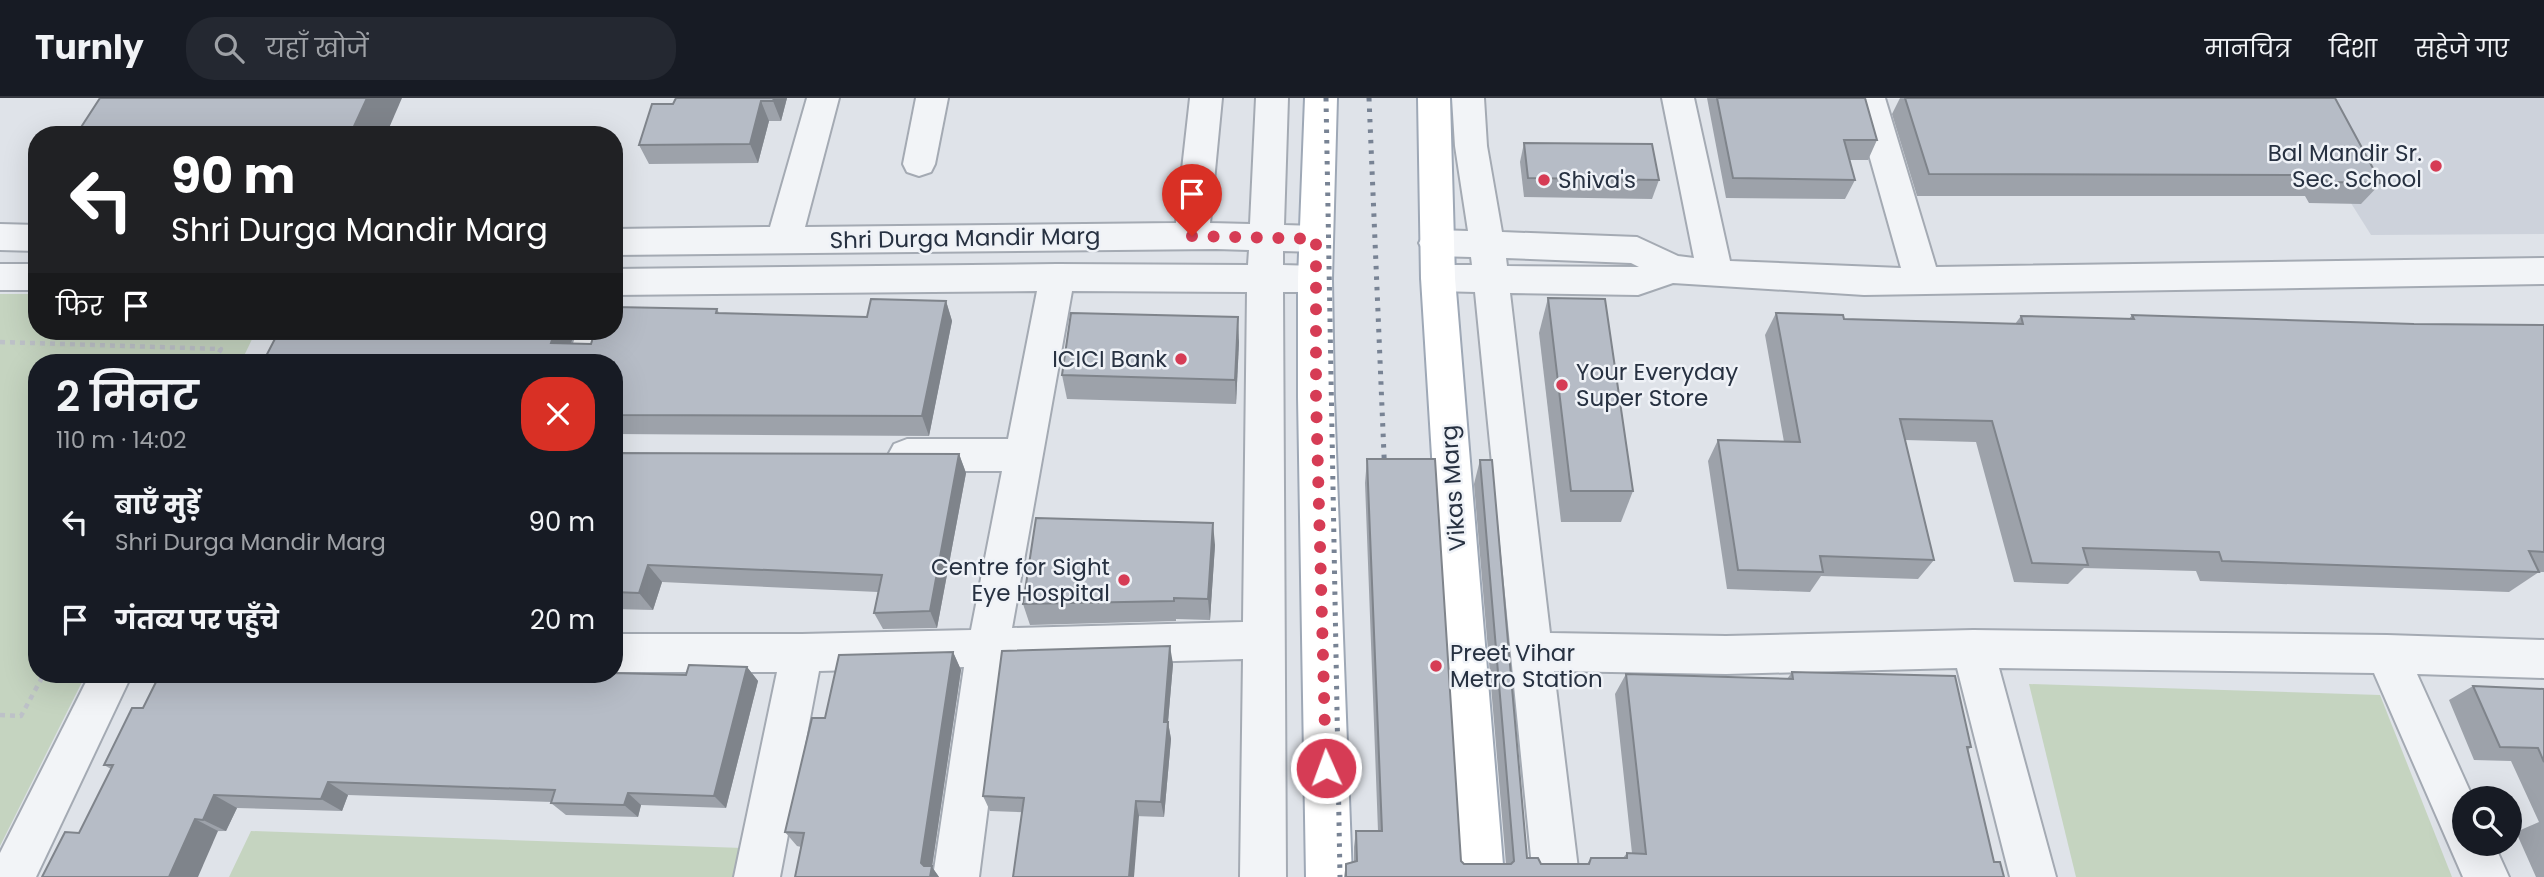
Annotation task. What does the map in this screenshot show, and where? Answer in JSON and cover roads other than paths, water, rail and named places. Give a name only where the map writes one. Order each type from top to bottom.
[{"type":"main road","points":[[1321,98],[1315,259],[1329,877]]},
{"type":"main road","name":"Vikas Marg","points":[[1434,98],[1437,260],[1481,877]]},
{"type":"street","points":[[784,240],[823,98]]},
{"type":"street","points":[[919,164],[932,98]]},
{"type":"street","points":[[1192,236],[1206,98]]},
{"type":"street","points":[[1263,877],[1265,279],[1272,98]]},
{"type":"street","points":[[1468,98],[1471,146],[1488,261],[1556,877]]},
{"type":"street","points":[[1678,98],[1715,274]]},
{"type":"street","points":[[1869,98],[1923,282]]},
{"type":"street","points":[[0,237],[28,238]]},
{"type":"street","name":"Shri Durga Mandir Marg","points":[[623,242],[1266,237],[1315,259]]},
{"type":"street","points":[[982,278],[985,238]]},
{"type":"street","name":"Shri Durga Mandir Marg","points":[[623,282],[1057,277],[1265,279],[1315,259]]},
{"type":"street","points":[[1437,260],[1488,261],[1639,282],[1671,269],[1715,274],[1923,282],[2544,271]]},
{"type":"street","points":[[0,277],[28,277]]},
{"type":"street","points":[[956,877],[988,648],[1057,277]]},
{"type":"street","points":[[874,454],[1024,455]]},
{"type":"street","points":[[623,653],[802,653],[1264,640]]},
{"type":"street","points":[[1973,649],[2033,877]]},
{"type":"street","points":[[1548,652],[1726,655],[1973,649],[2388,654],[2544,659]]},
{"type":"street","points":[[757,877],[802,653]]},
{"type":"street","points":[[2388,654],[2452,800]]},
{"type":"street","points":[[12,877],[107,683]]},
{"type":"street","points":[[2476,856],[2486,877]]},
{"type":"railway","points":[[1326,98],[1340,877]]},
{"type":"railway","points":[[1369,98],[1385,479]]},
{"type":"place","name":"Bal Mandir Sr. Sec. School","points":[[2436,166]]},
{"type":"place","name":"Shiva's","points":[[1544,180]]},
{"type":"place","name":"ICICI Bank","points":[[1181,359]]},
{"type":"place","name":"Your Everyday Super Store","points":[[1562,385]]},
{"type":"place","name":"Centre for Sight Eye Hospital","points":[[1124,580]]},
{"type":"place","name":"Preet Vihar Metro Station","points":[[1436,666]]}]
